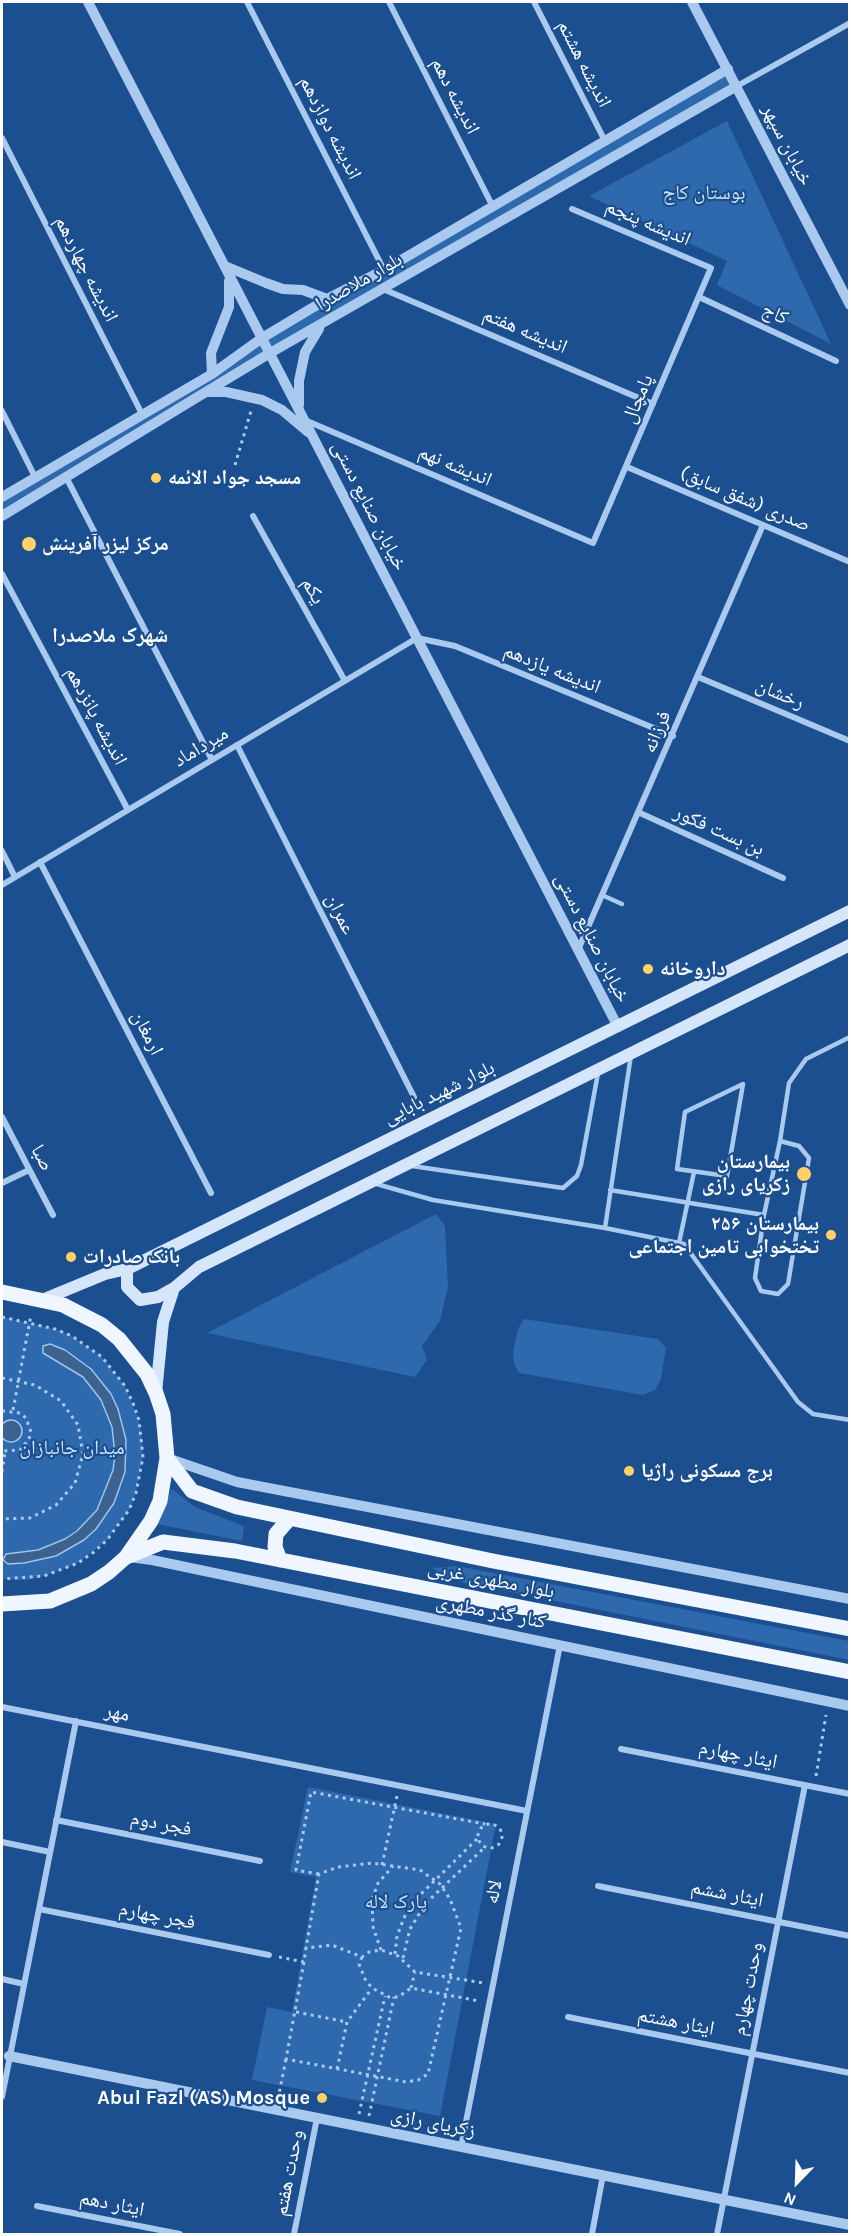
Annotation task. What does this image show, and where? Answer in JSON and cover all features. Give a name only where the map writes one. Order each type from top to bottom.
[{"type":"main road","name":"بلوار شهید بابایی","points":[[38,1299],[105,1274],[127,1269],[849,911]]},
{"type":"main road","points":[[127,1269],[127,1287],[141,1300],[158,1297],[174,1288],[199,1267],[849,945]]},
{"type":"main road","points":[[156,1393],[163,1322],[174,1288]]},
{"type":"main road","points":[[2,1292],[38,1299],[83,1314],[119,1339],[140,1365],[156,1393],[163,1414],[168,1458],[165,1480],[155,1511],[140,1540],[126,1557],[91,1584],[71,1594],[29,1604],[2,1604]]},
{"type":"main road","name":"بلوار مطهری غربی","points":[[168,1458],[192,1491],[237,1507],[849,1629]]},
{"type":"main road","points":[[280,1560],[275,1547],[276,1534],[289,1519]]},
{"type":"main road","name":"بلوار مطهری غربی","points":[[126,1557],[163,1542],[235,1551],[849,1672]]},
{"type":"street","name":"خیابان صنایع دستی","points":[[88,2],[618,1027]]},
{"type":"street","name":"اندیشه دوازدهم","points":[[247,2],[384,270]]},
{"type":"street","name":"اندیشه دهم","points":[[389,2],[492,205]]},
{"type":"street","name":"اندیشه هشتم","points":[[534,2],[605,141]]},
{"type":"street","name":"خیابان سپهر","points":[[692,2],[849,305]]},
{"type":"street","points":[[737,86],[849,23]]},
{"type":"street","name":"بلوار ملاصدرا","points":[[2,497],[212,374],[262,338],[327,299],[384,270],[728,69]]},
{"type":"street","name":"بلوار ملاصدرا","points":[[2,516],[270,353],[737,86]]},
{"type":"street","name":"اندیشه چهاردهم","points":[[2,138],[142,414]]},
{"type":"street","name":"اندیشه پنجم","points":[[572,209],[711,268]]},
{"type":"street","name":"پامچال","points":[[593,543],[711,268]]},
{"type":"street","points":[[226,269],[274,286],[303,290],[327,299]]},
{"type":"street","points":[[212,374],[211,353],[228,307],[231,291],[226,269]]},
{"type":"street","name":"اندیشه هفتم","points":[[383,289],[654,404]]},
{"type":"street","name":"کاج","points":[[699,297],[836,361]]},
{"type":"street","points":[[302,416],[299,381],[305,352],[310,340],[323,323]]},
{"type":"street","points":[[206,392],[226,392],[255,398],[282,410],[312,434]]},
{"type":"street","points":[[2,411],[35,477]]},
{"type":"street","name":"اندیشه نهم","points":[[302,416],[593,543]]},
{"type":"street","name":"صدری (شفق سابق)","points":[[627,467],[849,562]]},
{"type":"street","points":[[66,477],[212,760]]},
{"type":"street","name":"یکم","points":[[253,516],[345,681]]},
{"type":"street","name":"فرزانه","points":[[578,950],[604,896],[763,525]]},
{"type":"street","name":"اندیشه پانزدهم","points":[[2,574],[128,810]]},
{"type":"street","name":"میرداماد","points":[[2,885],[417,638]]},
{"type":"street","name":"اندیشه یازدهم","points":[[417,638],[455,646],[673,736]]},
{"type":"street","name":"رخشان","points":[[698,677],[849,741]]},
{"type":"street","name":"عمران","points":[[237,745],[414,1097]]},
{"type":"street","name":"بن بست فكور","points":[[640,813],[783,878]]},
{"type":"street","points":[[2,851],[15,877]]},
{"type":"street","name":"ارمغان","points":[[40,862],[211,1193]]},
{"type":"street","name":"صبا","points":[[2,1117],[53,1215]]},
{"type":"street","points":[[2,1183],[29,1170]]},
{"type":"street","points":[[168,1458],[237,1482],[849,1599]]},
{"type":"street","name":"کنار گذر مطهری","points":[[126,1557],[152,1560],[848,1704]]},
{"type":"street","name":"لاله","points":[[461,2147],[560,1644]]},
{"type":"street","points":[[2,1707],[76,1721]]},
{"type":"street","name":"مهر","points":[[2,2097],[76,1721],[527,1811]]},
{"type":"street","name":"ایثار چهارم","points":[[621,1749],[849,1794]]},
{"type":"street","name":"وحدت چهارم","points":[[717,2235],[805,1785]]},
{"type":"street","name":"فجر دوم","points":[[56,1820],[260,1860]]},
{"type":"street","points":[[2,1842],[50,1852]]},
{"type":"street","name":"ایثار ششم","points":[[598,1886],[849,1936]]},
{"type":"street","name":"فجر چهارم","points":[[39,1909],[269,1955]]},
{"type":"street","points":[[2,1979],[24,1984]]},
{"type":"street","name":"ایثار هشتم","points":[[568,2018],[849,2073]]},
{"type":"street","name":"زکریای رازی","points":[[9,2056],[849,2224]]},
{"type":"street","name":"وحدت هفتم","points":[[294,2235],[317,2118]]},
{"type":"street","points":[[591,2235],[603,2175]]},
{"type":"street","name":"ایثار دهم","points":[[37,2206],[180,2235]]},
{"type":"lane","points":[[604,896],[622,904]]},
{"type":"lane","points":[[780,1141],[799,1146],[809,1158],[788,1284],[778,1294],[761,1291],[755,1278],[764,1215],[780,1141],[789,1083],[806,1059],[849,1037]]},
{"type":"lane","points":[[605,1228],[631,1055]]},
{"type":"lane","points":[[406,1165],[563,1188],[577,1176],[581,1165],[598,1071]]},
{"type":"lane","points":[[743,1084],[727,1176],[694,1172],[677,1169],[685,1112],[743,1084]]},
{"type":"lane","points":[[679,1243],[694,1172]]},
{"type":"lane","points":[[370,1183],[433,1200],[605,1228],[684,1244],[798,1402],[813,1414],[849,1420]]},
{"type":"lane","points":[[610,1190],[764,1215]]},
{"type":"path","points":[[235,465],[255,398]]},
{"type":"path","points":[[13,1410],[29,1323],[38,1299]]},
{"type":"path","points":[[2,1317],[72,1336],[102,1357],[125,1386],[139,1420],[143,1457],[138,1484],[129,1510],[107,1540],[94,1552],[70,1567],[44,1576],[2,1579]]},
{"type":"path","points":[[2,1378],[45,1389],[68,1408],[81,1434],[83,1454],[75,1483],[56,1505],[30,1518],[2,1519]]},
{"type":"path","points":[[2,1411],[13,1410],[26,1418],[31,1432],[29,1439],[20,1450],[3,1451],[2,1472]]},
{"type":"path","points":[[814,1787],[828,1701]]},
{"type":"path","points":[[382,1864],[399,1785]]},
{"type":"path","points":[[286,2059],[412,2082],[428,2074],[460,1928],[444,1888],[420,1870],[382,1864],[349,1865],[319,1874],[296,1870],[311,1792],[495,1825],[502,1835],[497,1845],[485,1847],[444,1888],[425,1904],[414,1919],[405,1941],[403,1959]]},
{"type":"path","points":[[485,1824],[478,1830],[478,1838],[485,1847]]},
{"type":"path","points":[[395,1954],[397,1936],[406,1913],[478,1838]]},
{"type":"path","points":[[381,1950],[372,1927],[372,1900],[378,1883],[393,1866]]},
{"type":"path","points":[[276,2110],[319,1874]]},
{"type":"path","points":[[306,1948],[333,1945],[362,1957]]},
{"type":"path","points":[[489,2003],[411,1988],[394,1997],[385,1996],[372,1988],[361,1972],[359,1964],[362,1957],[369,1952],[381,1950],[403,1959],[415,1972],[493,1984]]},
{"type":"path","points":[[269,1955],[304,1962]]},
{"type":"path","points":[[411,1988],[415,1972]]},
{"type":"path","points":[[337,2069],[347,2022],[372,1988]]},
{"type":"path","points":[[361,2127],[368,2075],[385,1996]]},
{"type":"path","points":[[361,2127],[378,2077],[394,1997]]},
{"type":"path","points":[[295,2012],[347,2022]]},
{"type":"green space","points":[[728,69],[737,86],[2,516],[2,497],[262,338]]},
{"type":"green space","name":"بوستان کاج","points":[[727,121],[831,344],[717,285],[727,261],[589,196]]},
{"type":"green space","points":[[436,1214],[445,1226],[448,1287],[440,1321],[422,1346],[427,1360],[415,1377],[207,1333]]},
{"type":"green space","name":"میدان جانبازان","points":[[2,1317],[55,1329],[72,1336],[102,1357],[125,1386],[139,1420],[142,1438],[143,1457],[136,1493],[129,1510],[107,1540],[78,1563],[26,1580],[2,1579]]},
{"type":"green space","points":[[524,1319],[658,1339],[666,1348],[661,1379],[655,1390],[643,1395],[519,1373],[514,1364],[513,1352],[518,1329]]},
{"type":"green space","points":[[172,1489],[195,1507],[244,1526],[242,1541],[157,1524]]},
{"type":"green space","points":[[457,1566],[849,1641],[849,1660],[451,1580],[432,1568]]},
{"type":"green space","name":"پارک لاله","points":[[308,1787],[496,1824],[440,2116],[252,2080],[267,2007],[292,2012],[316,1877],[290,1872]]},
{"type":"shaded area","points":[[50,1344],[65,1350],[91,1369],[111,1394],[118,1409],[126,1440],[125,1472],[114,1503],[96,1529],[84,1540],[56,1556],[8,1564],[3,1560],[6,1554],[38,1550],[65,1539],[77,1531],[97,1510],[113,1470],[115,1455],[112,1427],[101,1400],[83,1377],[43,1353],[43,1346]]},
{"type":"shaded area","points":[[7,1420],[15,1420],[22,1427],[22,1435],[15,1442],[7,1442],[0,1435],[0,1427]]},
{"type":"place","name":"مسجد جواد الائمه","points":[[156,478]]},
{"type":"place","name":"مرکز لیزر آفرینش","points":[[29,544]]},
{"type":"place","name":"داروخانه","points":[[648,969]]},
{"type":"place","name":"بیمارستان زکریای رازی","points":[[804,1174]]},
{"type":"place","name":"بیمارستان ۲۵۶ تختخوابی تامین اجتماعی","points":[[831,1235]]},
{"type":"place","name":"بانک صادرات","points":[[71,1257]]},
{"type":"place","name":"برج مسکونی راژیا","points":[[629,1471]]},
{"type":"place","name":"Abul Fazl (AS) Mosque","points":[[322,2098]]},
{"type":"district","name":"شهرک ملاصدرا","points":[[110,636]]}]
